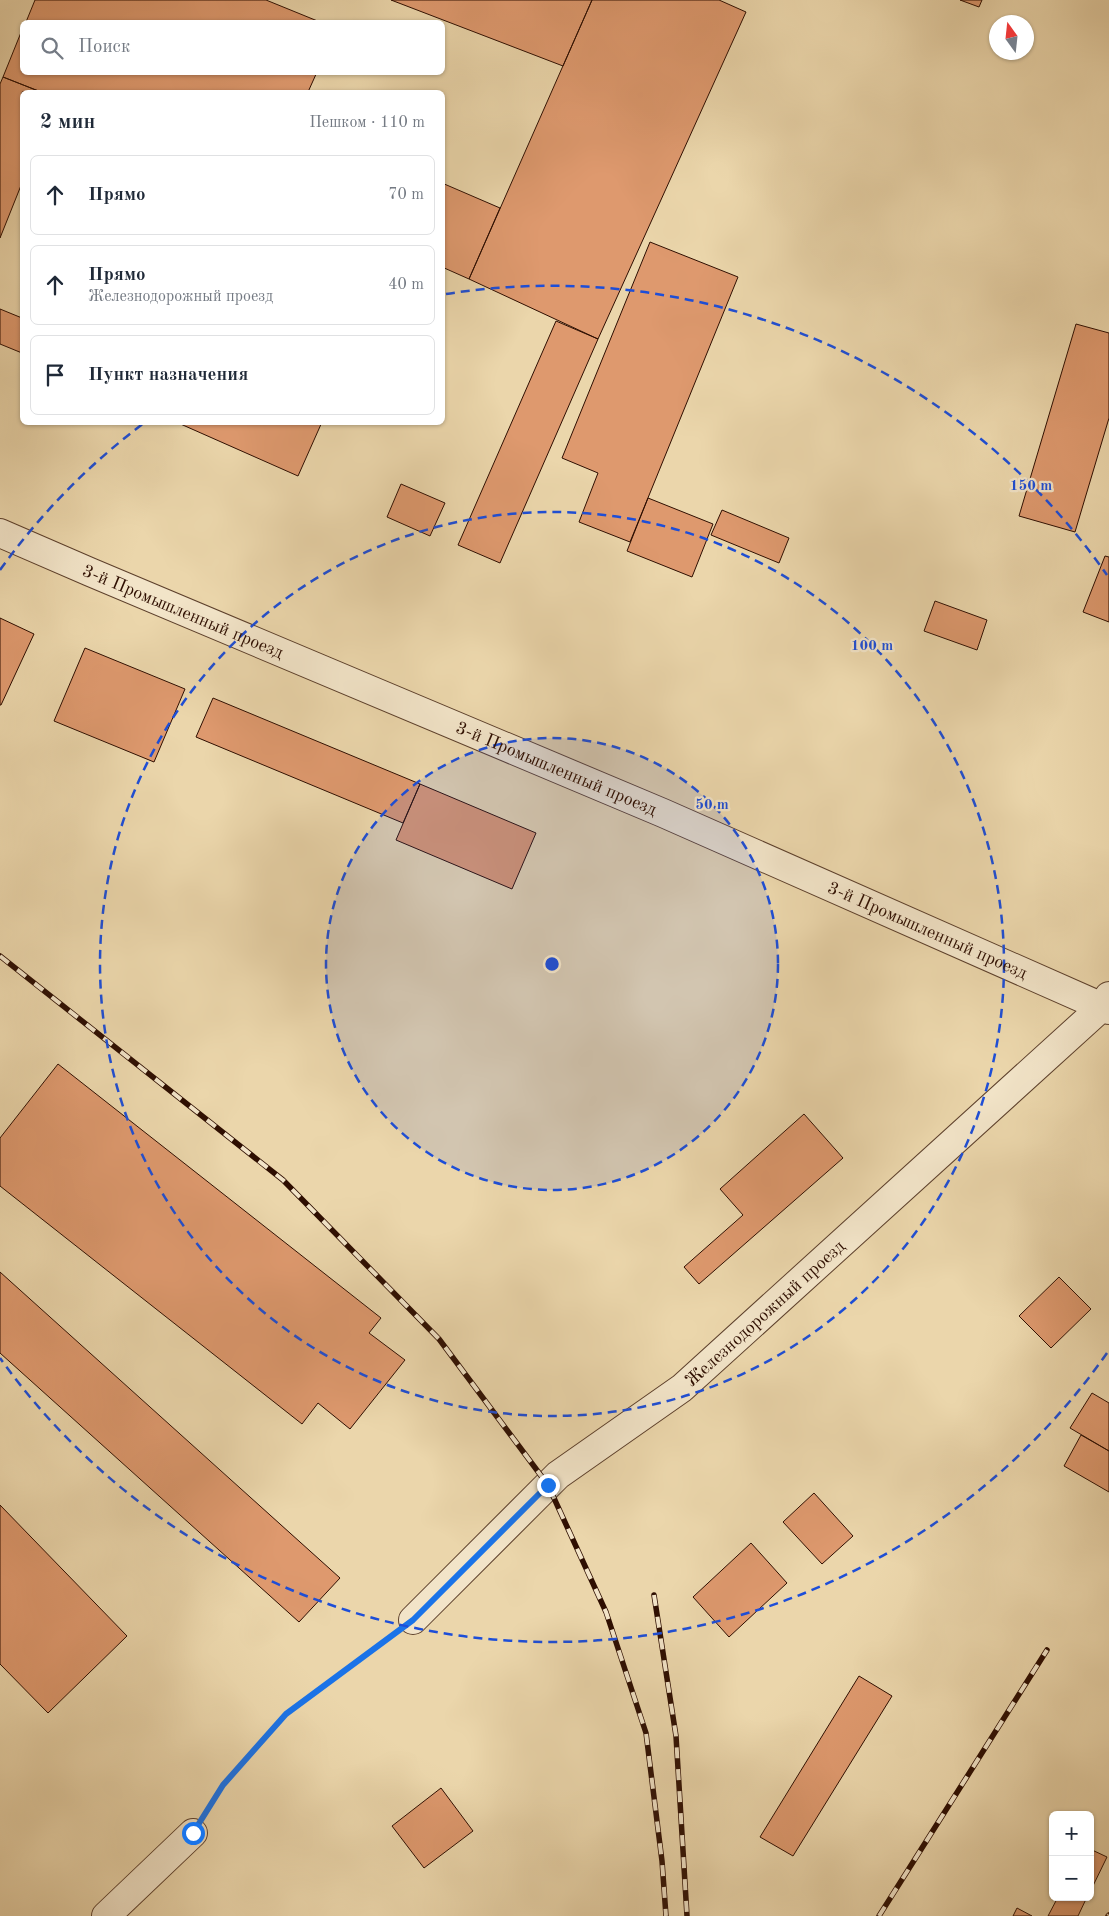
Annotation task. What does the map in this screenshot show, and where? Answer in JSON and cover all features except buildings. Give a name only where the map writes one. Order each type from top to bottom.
[{"type":"street","name":"3-й Промышленный проезд","points":[[0,533],[1107,1004]]},
{"type":"street","name":"Железнодорожный проезд","points":[[413,1620],[558,1475],[682,1388],[1107,1004]]},
{"type":"street","points":[[106,1916],[193,1833]]},
{"type":"path","points":[[193,1833],[223,1785],[286,1714],[413,1620]]},
{"type":"railway","points":[[0,956],[283,1180],[439,1339],[548,1485],[606,1612],[646,1733],[662,1861],[666,1916]]},
{"type":"railway","points":[[654,1595],[676,1736],[687,1916]]},
{"type":"railway","points":[[879,1916],[1047,1650]]},
{"type":"route","points":[[193,1833],[223,1785],[286,1714],[413,1620],[548,1485]]}]
